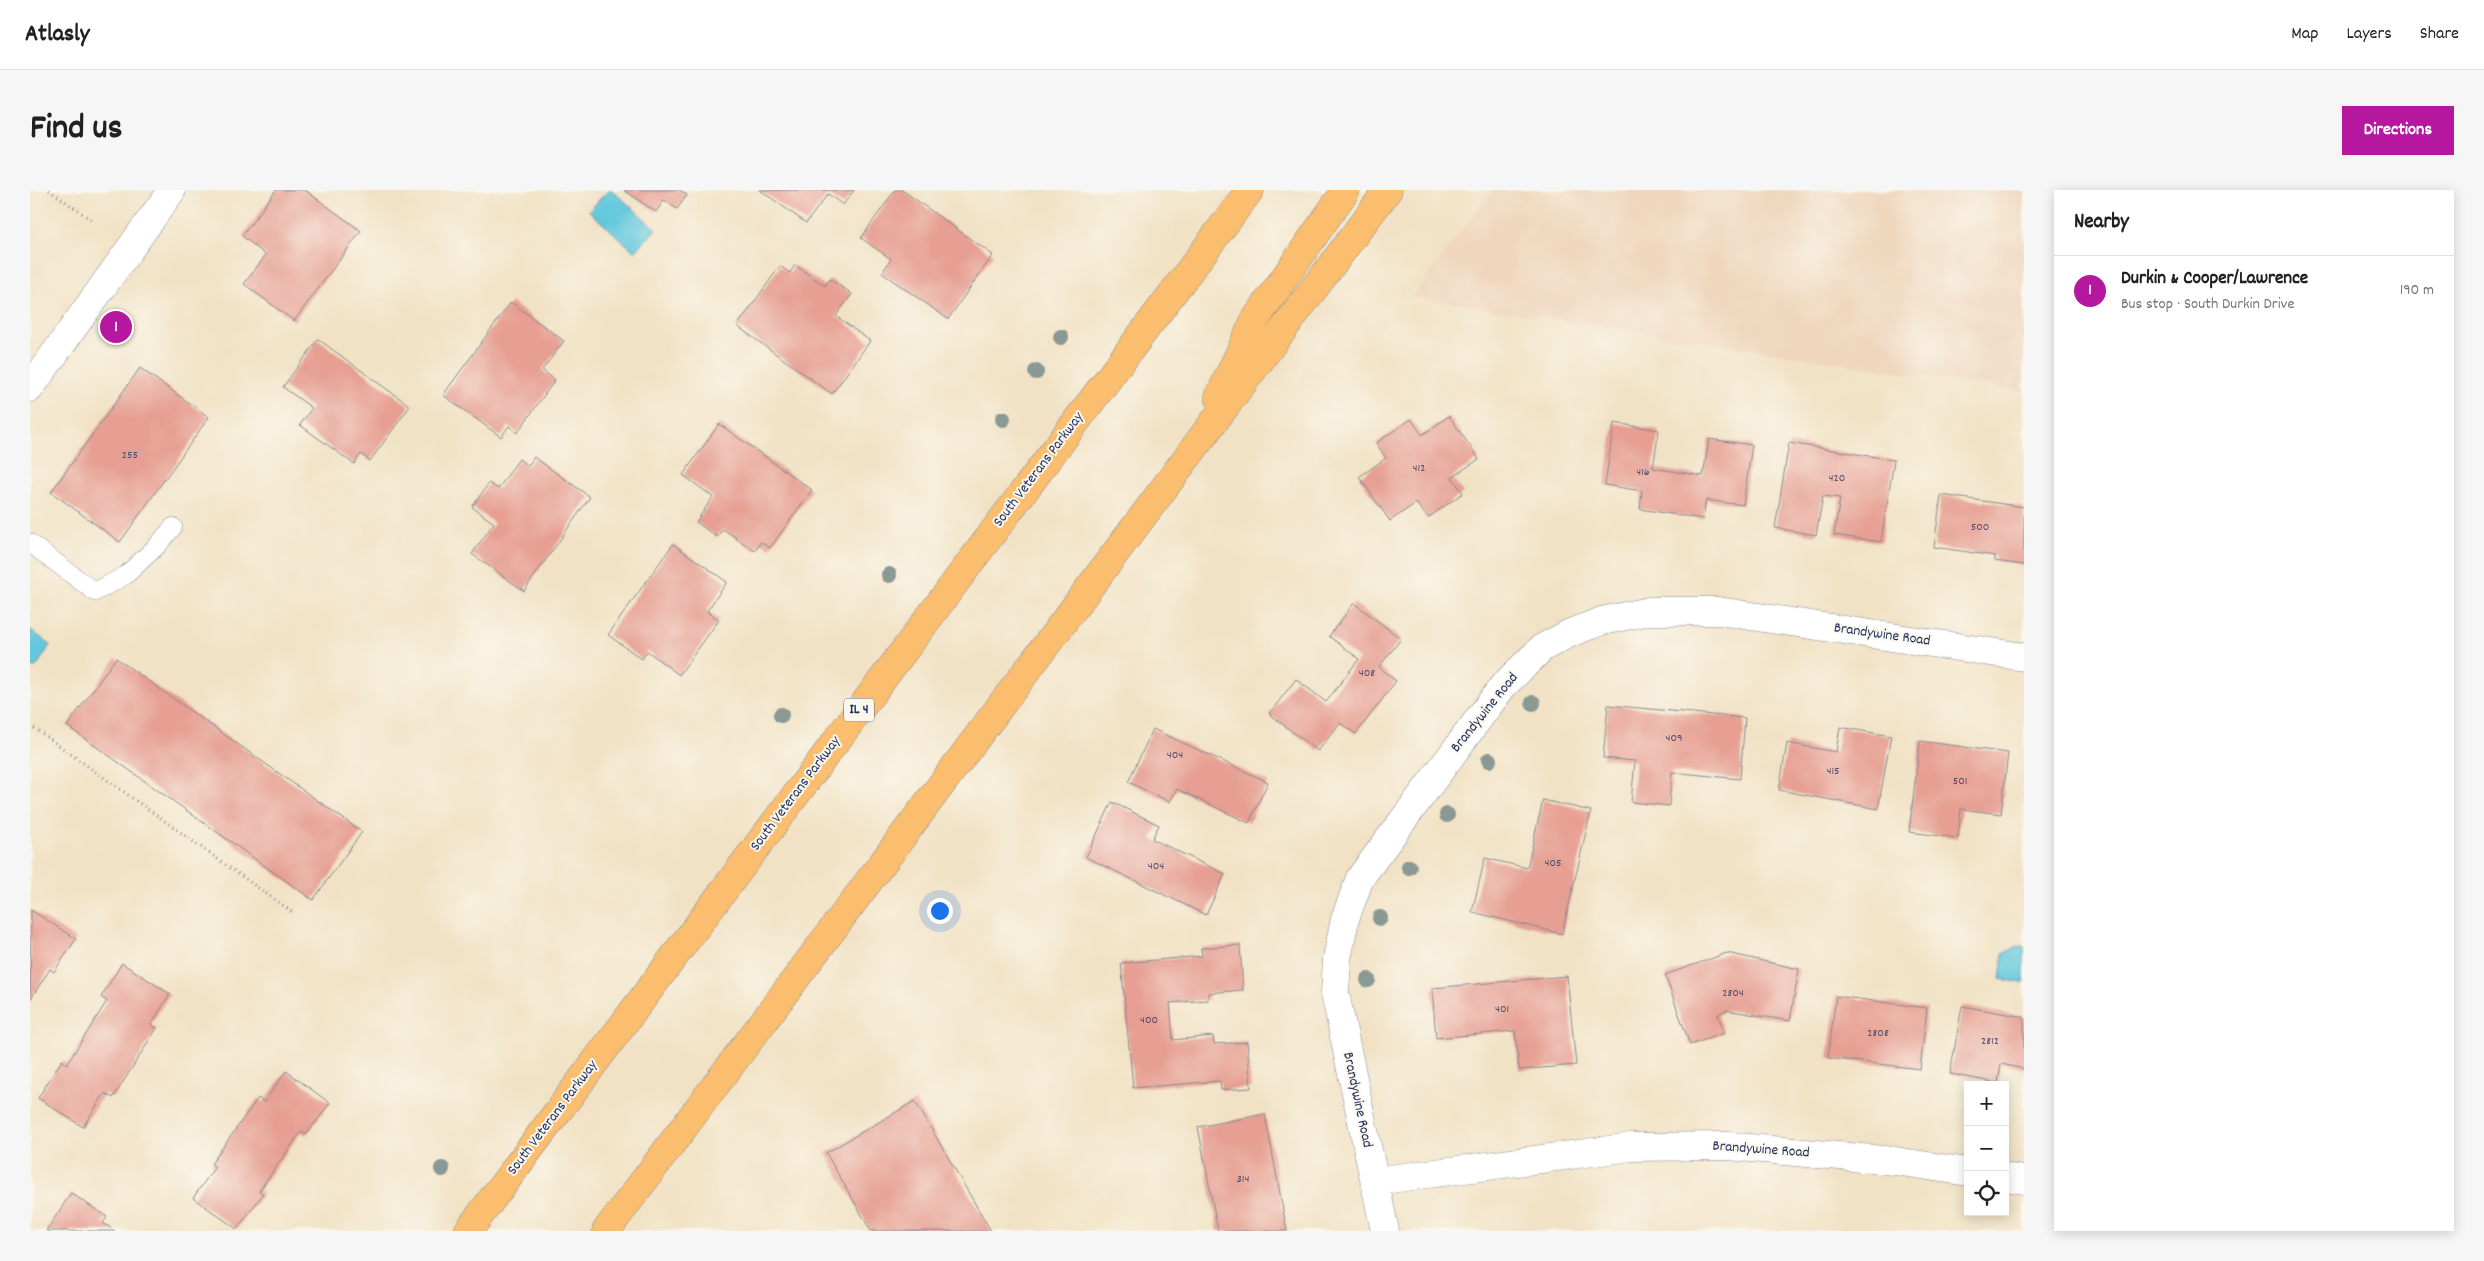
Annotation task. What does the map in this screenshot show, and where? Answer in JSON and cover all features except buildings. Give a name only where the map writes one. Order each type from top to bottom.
[{"type":"highway","name":"South Veterans Parkway","points":[[468,1231],[1250,190]]},
{"type":"highway","points":[[1195,448],[1256,320],[1346,190]]},
{"type":"highway","points":[[606,1231],[1388,190]]},
{"type":"street","points":[[30,388],[172,190]]},
{"type":"street","name":"Brandywine Road","points":[[1385,1231],[1335,992],[1337,959],[1346,919],[1360,878],[1503,686],[1542,648],[1570,633],[1602,620],[1649,611],[1718,611],[2024,657]]},
{"type":"street","name":"Brandywine Road","points":[[1375,1181],[1631,1147],[1728,1146],[1895,1161],[1964,1171]]},
{"type":"street","points":[[2009,1178],[2024,1180]]},
{"type":"lane","points":[[30,543],[95,592],[126,575],[158,545],[173,527]]},
{"type":"path","points":[[49,190],[92,221]]},
{"type":"path","points":[[30,725],[292,912]]},
{"type":"shaded area","points":[[1492,190],[2024,190],[2024,391],[1412,297]]},
{"type":"water","points":[[608,190],[612,190],[656,229],[635,252],[589,211]]},
{"type":"water","points":[[30,629],[50,645],[37,666],[33,668],[30,667]]},
{"type":"water","points":[[2021,946],[2024,947],[2024,983],[2000,979],[2003,953]]},
{"type":"place","name":"Durkin & Cooper/Lawrence","points":[[116,327]]}]
